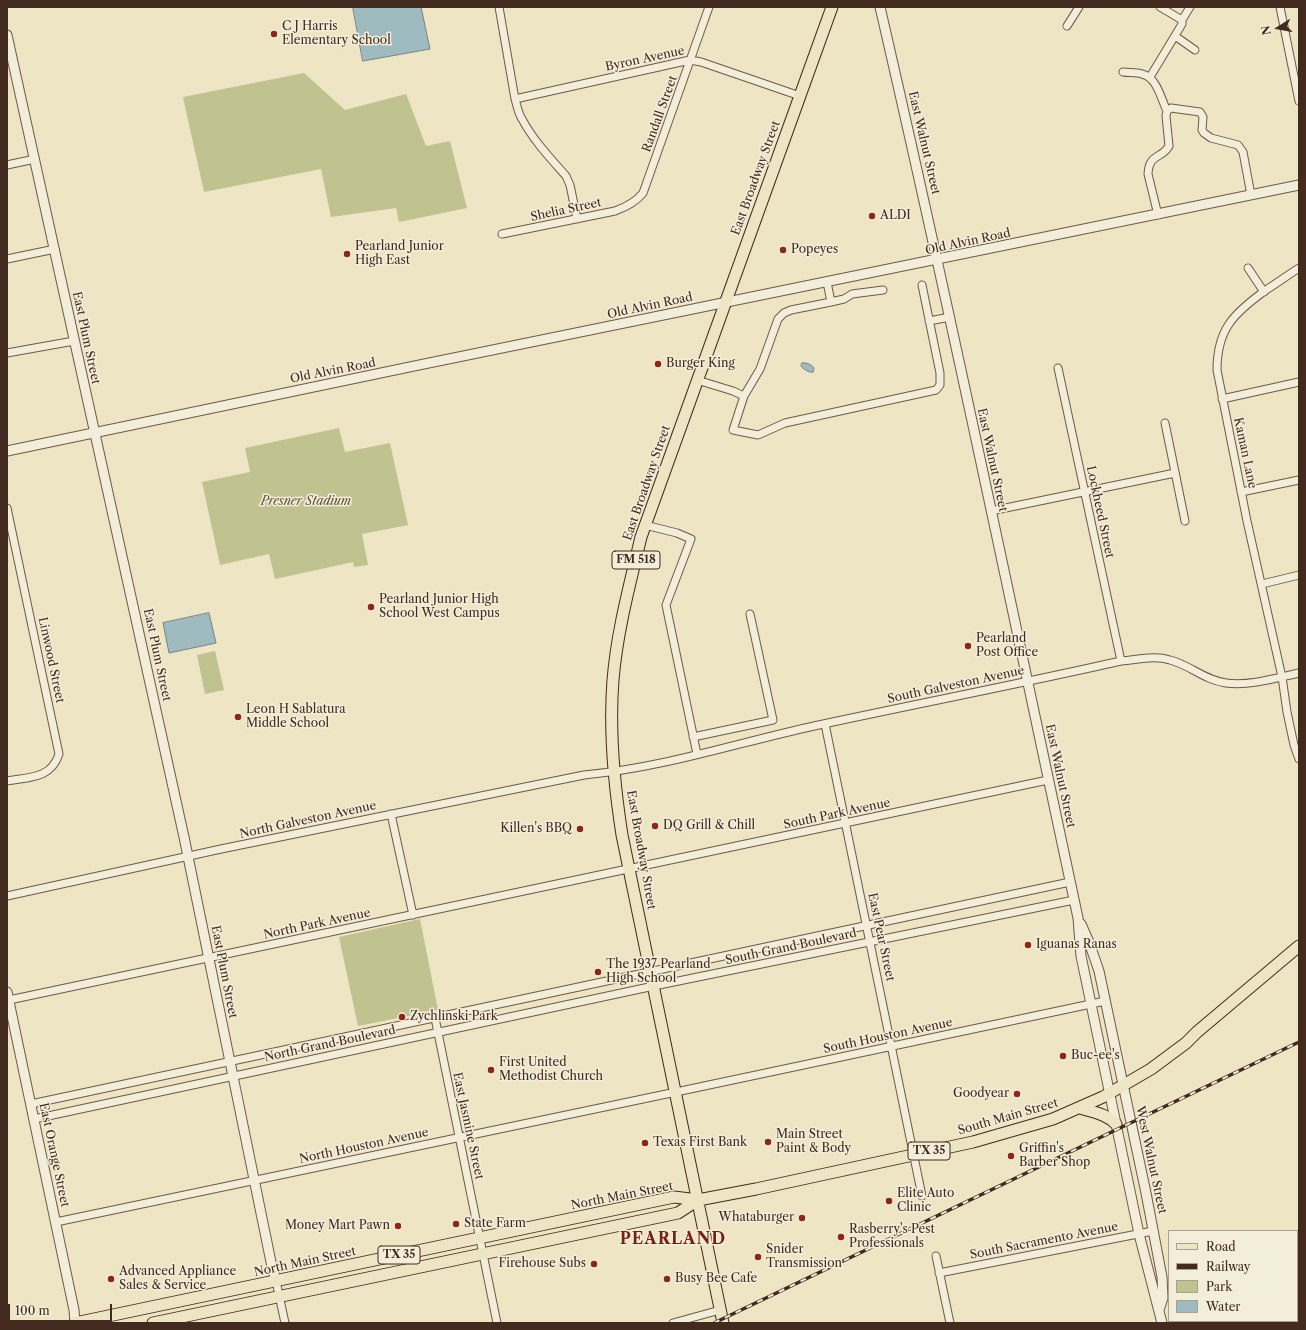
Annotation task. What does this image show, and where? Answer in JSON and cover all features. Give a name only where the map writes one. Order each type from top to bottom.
[{"type":"main road","name":"East Broadway Street","points":[[698,1200],[629,869],[619,813],[612,721],[613,680],[616,652],[627,594],[645,525],[832,7]]},
{"type":"main road","name":"South Main Street","points":[[698,1200],[914,1155],[993,1137],[1054,1119],[1103,1097],[1151,1069],[1186,1043],[1299,946]]},
{"type":"main road","points":[[1080,1108],[1104,1115],[1116,1124]]},
{"type":"main road","name":"North Main Street","points":[[75,1323],[674,1198],[698,1200]]},
{"type":"main road","name":"TX 35","points":[[153,1323],[678,1213],[698,1200]]},
{"type":"main road","name":"FM 518","points":[[698,1200],[723,1323]]},
{"type":"street","points":[[499,7],[515,98],[522,120],[543,149],[566,176],[570,185],[577,219]]},
{"type":"street","name":"Randall Street","points":[[634,202],[643,193],[709,7]]},
{"type":"street","name":"East Walnut Street","points":[[880,7],[950,317],[1028,681],[1078,918],[1081,956],[1110,1093]]},
{"type":"street","points":[[1067,26],[1079,7]]},
{"type":"street","points":[[1160,7],[1182,20]]},
{"type":"street","points":[[1150,77],[1182,24],[1182,20],[1190,7]]},
{"type":"street","points":[[1280,7],[1299,101]]},
{"type":"street","name":"East Plum Street","points":[[7,35],[10,65],[35,159],[188,857],[232,1076],[276,1281]]},
{"type":"street","points":[[1175,36],[1195,50]]},
{"type":"street","name":"Byron Avenue","points":[[515,98],[690,60],[701,62],[800,96]]},
{"type":"street","points":[[1123,72],[1142,74],[1150,77],[1154,82],[1167,111],[1166,116],[1169,146],[1165,151],[1150,162],[1148,168],[1148,174],[1158,215]]},
{"type":"street","points":[[1167,111],[1171,108],[1175,108],[1200,112],[1203,117],[1202,130],[1208,136],[1238,145],[1243,152],[1251,195]]},
{"type":"street","points":[[7,165],[35,159]]},
{"type":"street","name":"Old Alvin Road","points":[[7,451],[1299,185]]},
{"type":"street","name":"Shelia Street","points":[[502,234],[615,211],[634,202]]},
{"type":"street","points":[[7,259],[55,248]]},
{"type":"street","points":[[1248,268],[1264,292]]},
{"type":"street","name":"Kaman Lane","points":[[1299,268],[1240,309],[1224,333],[1217,360],[1218,380],[1241,492],[1282,676],[1287,712],[1294,745],[1299,759]]},
{"type":"street","points":[[827,282],[831,302]]},
{"type":"street","points":[[883,290],[852,294],[844,299],[784,313],[778,319],[760,369],[744,396],[733,430],[758,435],[785,423],[936,390],[940,385],[940,373],[922,285]]},
{"type":"street","points":[[929,321],[950,317]]},
{"type":"street","points":[[7,353],[74,341]]},
{"type":"street","name":"Lockheed Street","points":[[1058,368],[1121,661]]},
{"type":"street","points":[[697,380],[744,396]]},
{"type":"street","points":[[1222,399],[1299,382]]},
{"type":"street","points":[[1165,423],[1185,521]]},
{"type":"street","points":[[991,511],[1175,473]]},
{"type":"street","points":[[1241,492],[1299,480]]},
{"type":"street","name":"Linwood Street","points":[[7,508],[59,754],[56,762],[44,774],[7,781]]},
{"type":"street","points":[[645,525],[690,538],[666,605],[697,754]]},
{"type":"street","points":[[1262,584],[1299,575]]},
{"type":"street","points":[[693,737],[773,720],[750,614]]},
{"type":"street","name":"South Galveston Avenue","points":[[615,772],[825,724],[1121,661],[1149,658],[1169,659],[1206,678],[1226,683],[1246,684],[1299,673]]},
{"type":"street","name":"East Pear Street","points":[[825,724],[922,1196]]},
{"type":"street","name":"North Galveston Avenue","points":[[7,896],[391,814],[584,775],[615,772]]},
{"type":"street","name":"South Park Avenue","points":[[629,869],[1048,780]]},
{"type":"street","points":[[391,814],[413,914]]},
{"type":"street","name":"North Park Avenue","points":[[8,996],[209,958],[629,869]]},
{"type":"street","name":"South Grand Boulevard","points":[[651,972],[1070,882]]},
{"type":"street","name":"South Grand Boulevard","points":[[654,986],[1074,900]]},
{"type":"street","name":"East Walnut Street","points":[[1078,918],[1089,942],[1099,971],[1124,1085]]},
{"type":"street","name":"North Grand Boulevard","points":[[31,1104],[651,972]]},
{"type":"street","name":"North Grand Boulevard","points":[[34,1119],[654,986]]},
{"type":"street","name":"East Orange Street","points":[[8,996],[56,1222],[74,1310],[75,1323]]},
{"type":"street","name":"South Houston Avenue","points":[[676,1092],[1105,1001]]},
{"type":"street","name":"East Jasmine Street","points":[[435,1018],[497,1323]]},
{"type":"street","name":"West Walnut Street","points":[[1124,1085],[1162,1277],[1163,1298],[1159,1310]]},
{"type":"street","name":"North Houston Avenue","points":[[56,1222],[676,1092]]},
{"type":"street","name":"West Walnut Street","points":[[1110,1093],[1139,1234],[1162,1323]]},
{"type":"street","name":"South Sacramento Avenue","points":[[940,1273],[1153,1231]]},
{"type":"street","points":[[936,1256],[950,1323]]},
{"type":"street","points":[[276,1281],[285,1323]]},
{"type":"street","points":[[673,1323],[720,1310]]},
{"type":"green space","points":[[304,73],[345,110],[406,94],[426,146],[450,141],[467,208],[399,222],[396,208],[331,217],[321,169],[204,192],[183,97]]},
{"type":"green space","name":"Presner Stadium","points":[[339,428],[345,452],[390,443],[408,525],[362,534],[368,565],[354,567],[353,562],[275,579],[269,554],[220,565],[202,482],[250,472],[245,448]]},
{"type":"green space","points":[[215,651],[224,690],[205,694],[197,655]]},
{"type":"green space","points":[[420,919],[438,1010],[358,1026],[339,937]]},
{"type":"water","points":[[353,7],[421,7],[430,49],[363,61]]},
{"type":"water","points":[[802,363],[807,363],[812,366],[814,368],[813,372],[803,368],[801,366]]},
{"type":"water","points":[[209,613],[216,643],[169,653],[163,623]]},
{"type":"railway","points":[[714,1323],[1299,1042]]},
{"type":"place","name":"C J Harris Elementary School","points":[[274,34]]},
{"type":"place","name":"ALDI","points":[[872,216]]},
{"type":"place","name":"Popeyes","points":[[783,250]]},
{"type":"place","name":"Pearland Junior High East","points":[[347,254]]},
{"type":"place","name":"Burger King","points":[[658,364]]},
{"type":"place","name":"Pearland Junior High School West Campus","points":[[371,607]]},
{"type":"place","name":"Pearland Post Office","points":[[968,646]]},
{"type":"place","name":"Leon H Sablatura Middle School","points":[[238,717]]},
{"type":"place","name":"DQ Grill & Chill","points":[[655,826]]},
{"type":"place","name":"Killen's BBQ","points":[[580,829]]},
{"type":"place","name":"Iguanas Ranas","points":[[1028,945]]},
{"type":"place","name":"The 1937 Pearland High School","points":[[598,972]]},
{"type":"place","name":"Zychlinski Park","points":[[402,1017]]},
{"type":"place","name":"Buc-ee's","points":[[1063,1056]]},
{"type":"place","name":"First United Methodist Church","points":[[491,1070]]},
{"type":"place","name":"Goodyear","points":[[1017,1094]]},
{"type":"place","name":"Main Street Paint & Body","points":[[768,1142]]},
{"type":"place","name":"Texas First Bank","points":[[645,1143]]},
{"type":"place","name":"Griffin's Barber Shop","points":[[1011,1156]]},
{"type":"place","name":"Elite Auto Clinic","points":[[889,1201]]},
{"type":"place","name":"Whataburger","points":[[802,1218]]},
{"type":"place","name":"State Farm","points":[[456,1224]]},
{"type":"place","name":"Money Mart Pawn","points":[[398,1226]]},
{"type":"place","name":"Rasberry's Pest Professionals","points":[[841,1237]]},
{"type":"place","name":"Snider Transmission","points":[[758,1257]]},
{"type":"place","name":"Firehouse Subs","points":[[594,1264]]},
{"type":"place","name":"Advanced Appliance Sales & Service","points":[[111,1279]]},
{"type":"place","name":"Busy Bee Cafe","points":[[667,1279]]},
{"type":"district","name":"PEARLAND","points":[[673,1239]]}]
